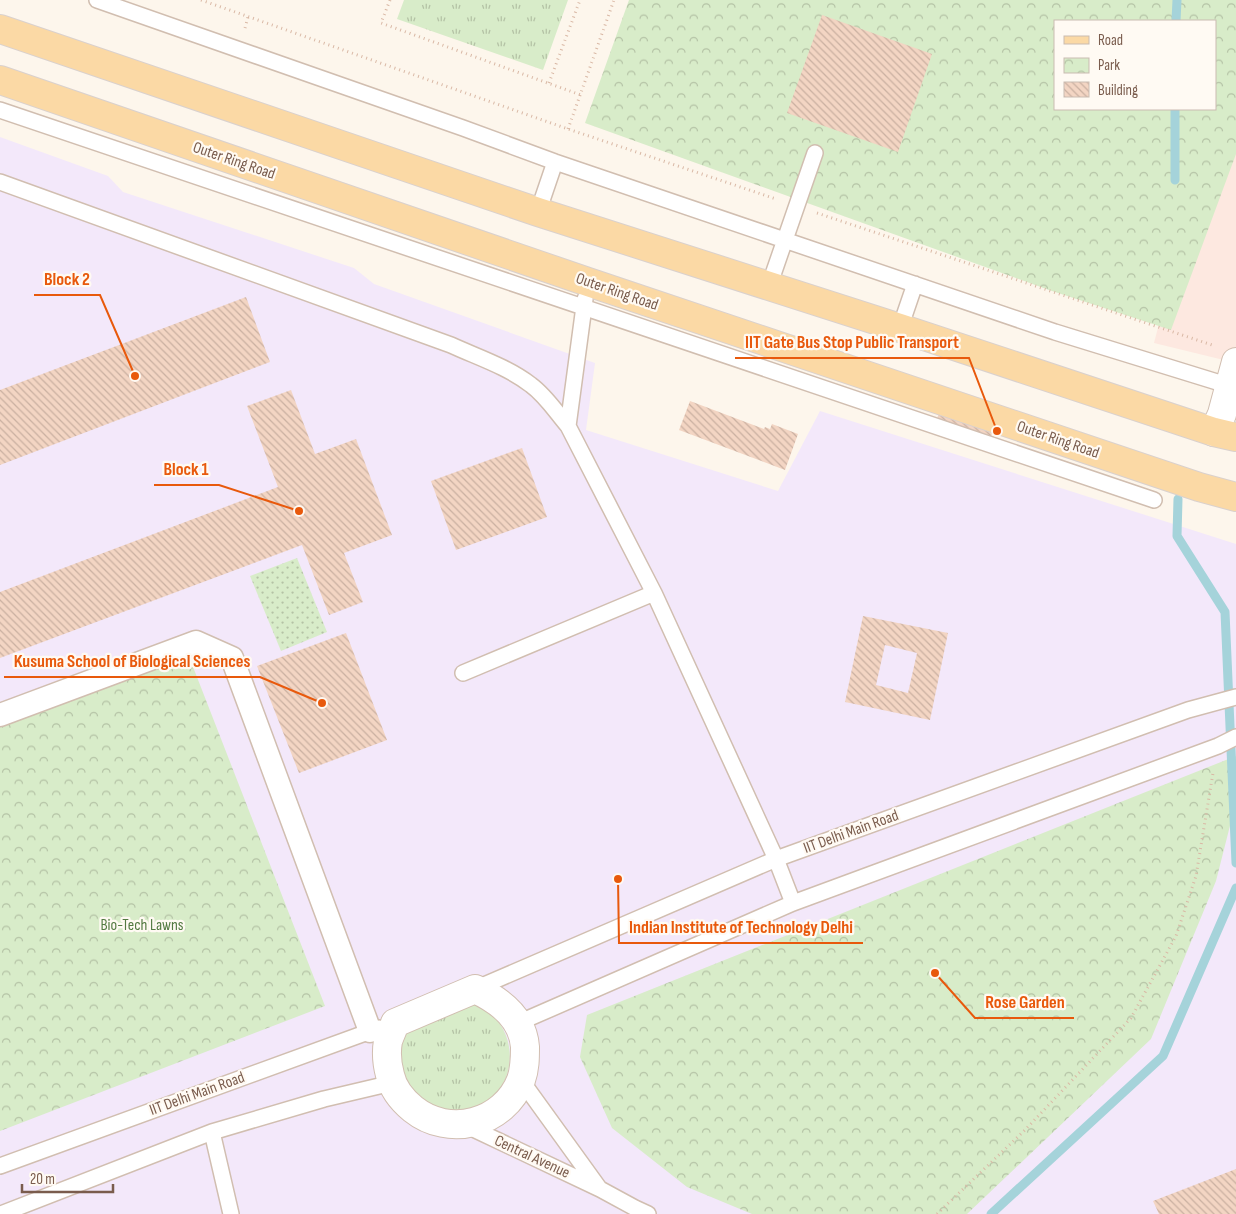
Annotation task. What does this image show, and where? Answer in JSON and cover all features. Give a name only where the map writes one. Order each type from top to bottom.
[{"type":"main road","points":[[0,29],[538,212],[1225,434]]},
{"type":"main road","name":"Outer Ring Road","points":[[0,80],[586,295],[895,385],[1199,487],[1236,497]]},
{"type":"street","points":[[1225,434],[1222,414],[1230,371]]},
{"type":"street","points":[[0,715],[196,642],[232,658],[383,1027],[388,1042],[387,1063],[392,1083],[404,1101],[421,1116],[442,1124],[465,1125],[483,1120],[499,1110],[512,1097],[521,1080],[526,1061],[524,1042],[518,1023],[506,1008],[492,996],[475,989],[383,1027]]},
{"type":"lane","points":[[96,0],[555,162],[1055,332],[1230,371]]},
{"type":"lane","points":[[0,110],[586,295],[870,404],[1154,500]]},
{"type":"lane","points":[[769,286],[815,152]]},
{"type":"lane","points":[[538,212],[555,162]]},
{"type":"lane","points":[[0,182],[451,345],[513,374],[532,386],[568,426],[654,593],[776,859],[794,903]]},
{"type":"lane","points":[[900,328],[915,284]]},
{"type":"lane","points":[[568,426],[586,295]]},
{"type":"lane","points":[[870,404],[895,385]]},
{"type":"lane","points":[[463,673],[654,593]]},
{"type":"lane","name":"IIT Delhi Main Road","points":[[475,989],[776,859],[1188,710],[1236,697]]},
{"type":"lane","points":[[518,1023],[794,903],[1219,745],[1236,737]]},
{"type":"lane","name":"IIT Delhi Main Road","points":[[0,1166],[383,1027]]},
{"type":"lane","name":"Central Avenue","points":[[521,1080],[600,1189]]},
{"type":"lane","points":[[1,1214],[212,1132],[324,1099],[392,1083]]},
{"type":"lane","name":"Central Avenue","points":[[465,1125],[648,1214]]},
{"type":"lane","points":[[212,1132],[231,1214]]},
{"type":"path","points":[[201,0],[568,129],[784,202]]},
{"type":"path","points":[[390,0],[381,23],[581,95]]},
{"type":"path","points":[[549,83],[580,0]]},
{"type":"path","points":[[568,129],[614,0]]},
{"type":"path","points":[[813,211],[1230,371]]},
{"type":"path","points":[[937,1214],[1025,1130],[1131,1018],[1176,936],[1196,876],[1219,745]]},
{"type":"shaded area","points":[[1236,29],[1236,363],[1154,343]]},
{"type":"shaded area","points":[[0,137],[108,176],[123,192],[354,268],[374,284],[595,363],[586,430],[778,491],[820,411],[1236,544],[1236,1214],[0,1214]]},
{"type":"green space","points":[[404,0],[568,0],[543,70],[397,19]]},
{"type":"green space","points":[[629,0],[1236,0],[1236,154],[1171,330],[1049,290],[585,123]]},
{"type":"green space","points":[[297,558],[327,632],[281,651],[250,576]]},
{"type":"green space","name":"Bio-Tech Lawns","points":[[188,654],[325,1006],[0,1131],[0,727]]},
{"type":"green space","points":[[1236,756],[1236,802],[1216,881],[1151,1039],[967,1214],[752,1214],[687,1187],[612,1128],[580,1057],[587,1015]]},
{"type":"green space","points":[[473,1002],[492,1014],[503,1029],[509,1046],[510,1062],[506,1078],[498,1092],[486,1103],[470,1110],[452,1113],[441,1112],[426,1106],[420,1101],[398,1071],[402,1030]]},
{"type":"building","points":[[822,15],[932,54],[898,152],[787,113]]},
{"type":"building","points":[[246,297],[270,362],[0,465],[0,390]]},
{"type":"building","points":[[291,390],[315,454],[356,439],[392,535],[344,553],[363,602],[329,615],[302,545],[0,658],[0,592],[278,487],[247,406]]},
{"type":"building","points":[[690,401],[764,429],[765,427],[770,429],[772,424],[798,434],[785,470],[679,430]]},
{"type":"building","points":[[941,406],[995,423],[991,437],[937,419]]},
{"type":"building","points":[[522,448],[547,517],[456,550],[431,481]]},
{"type":"building","points":[[863,616],[948,633],[930,720],[845,702]],"holes":[[[885,645],[917,653],[908,693],[876,685]]]},
{"type":"building","points":[[346,633],[387,740],[299,773],[257,666]]},
{"type":"building","points":[[1236,1169],[1236,1214],[1159,1214],[1153,1201]]},
{"type":"waterway","points":[[1176,20],[1177,0]]},
{"type":"waterway","points":[[1175,110],[1175,180]]},
{"type":"waterway","points":[[1178,499],[1177,536],[1225,612],[1236,863]]},
{"type":"waterway","points":[[991,1214],[1163,1056],[1236,888]]},
{"type":"place","name":"Block 2","points":[[135,376]]},
{"type":"place","name":"IIT Gate Bus Stop Public Transport","points":[[997,431]]},
{"type":"place","name":"Block 1","points":[[299,511]]},
{"type":"place","name":"Kusuma School of Biological Sciences","points":[[322,703]]},
{"type":"place","name":"Indian Institute of Technology Delhi","points":[[618,879]]},
{"type":"place","name":"Rose Garden","points":[[935,973]]}]
